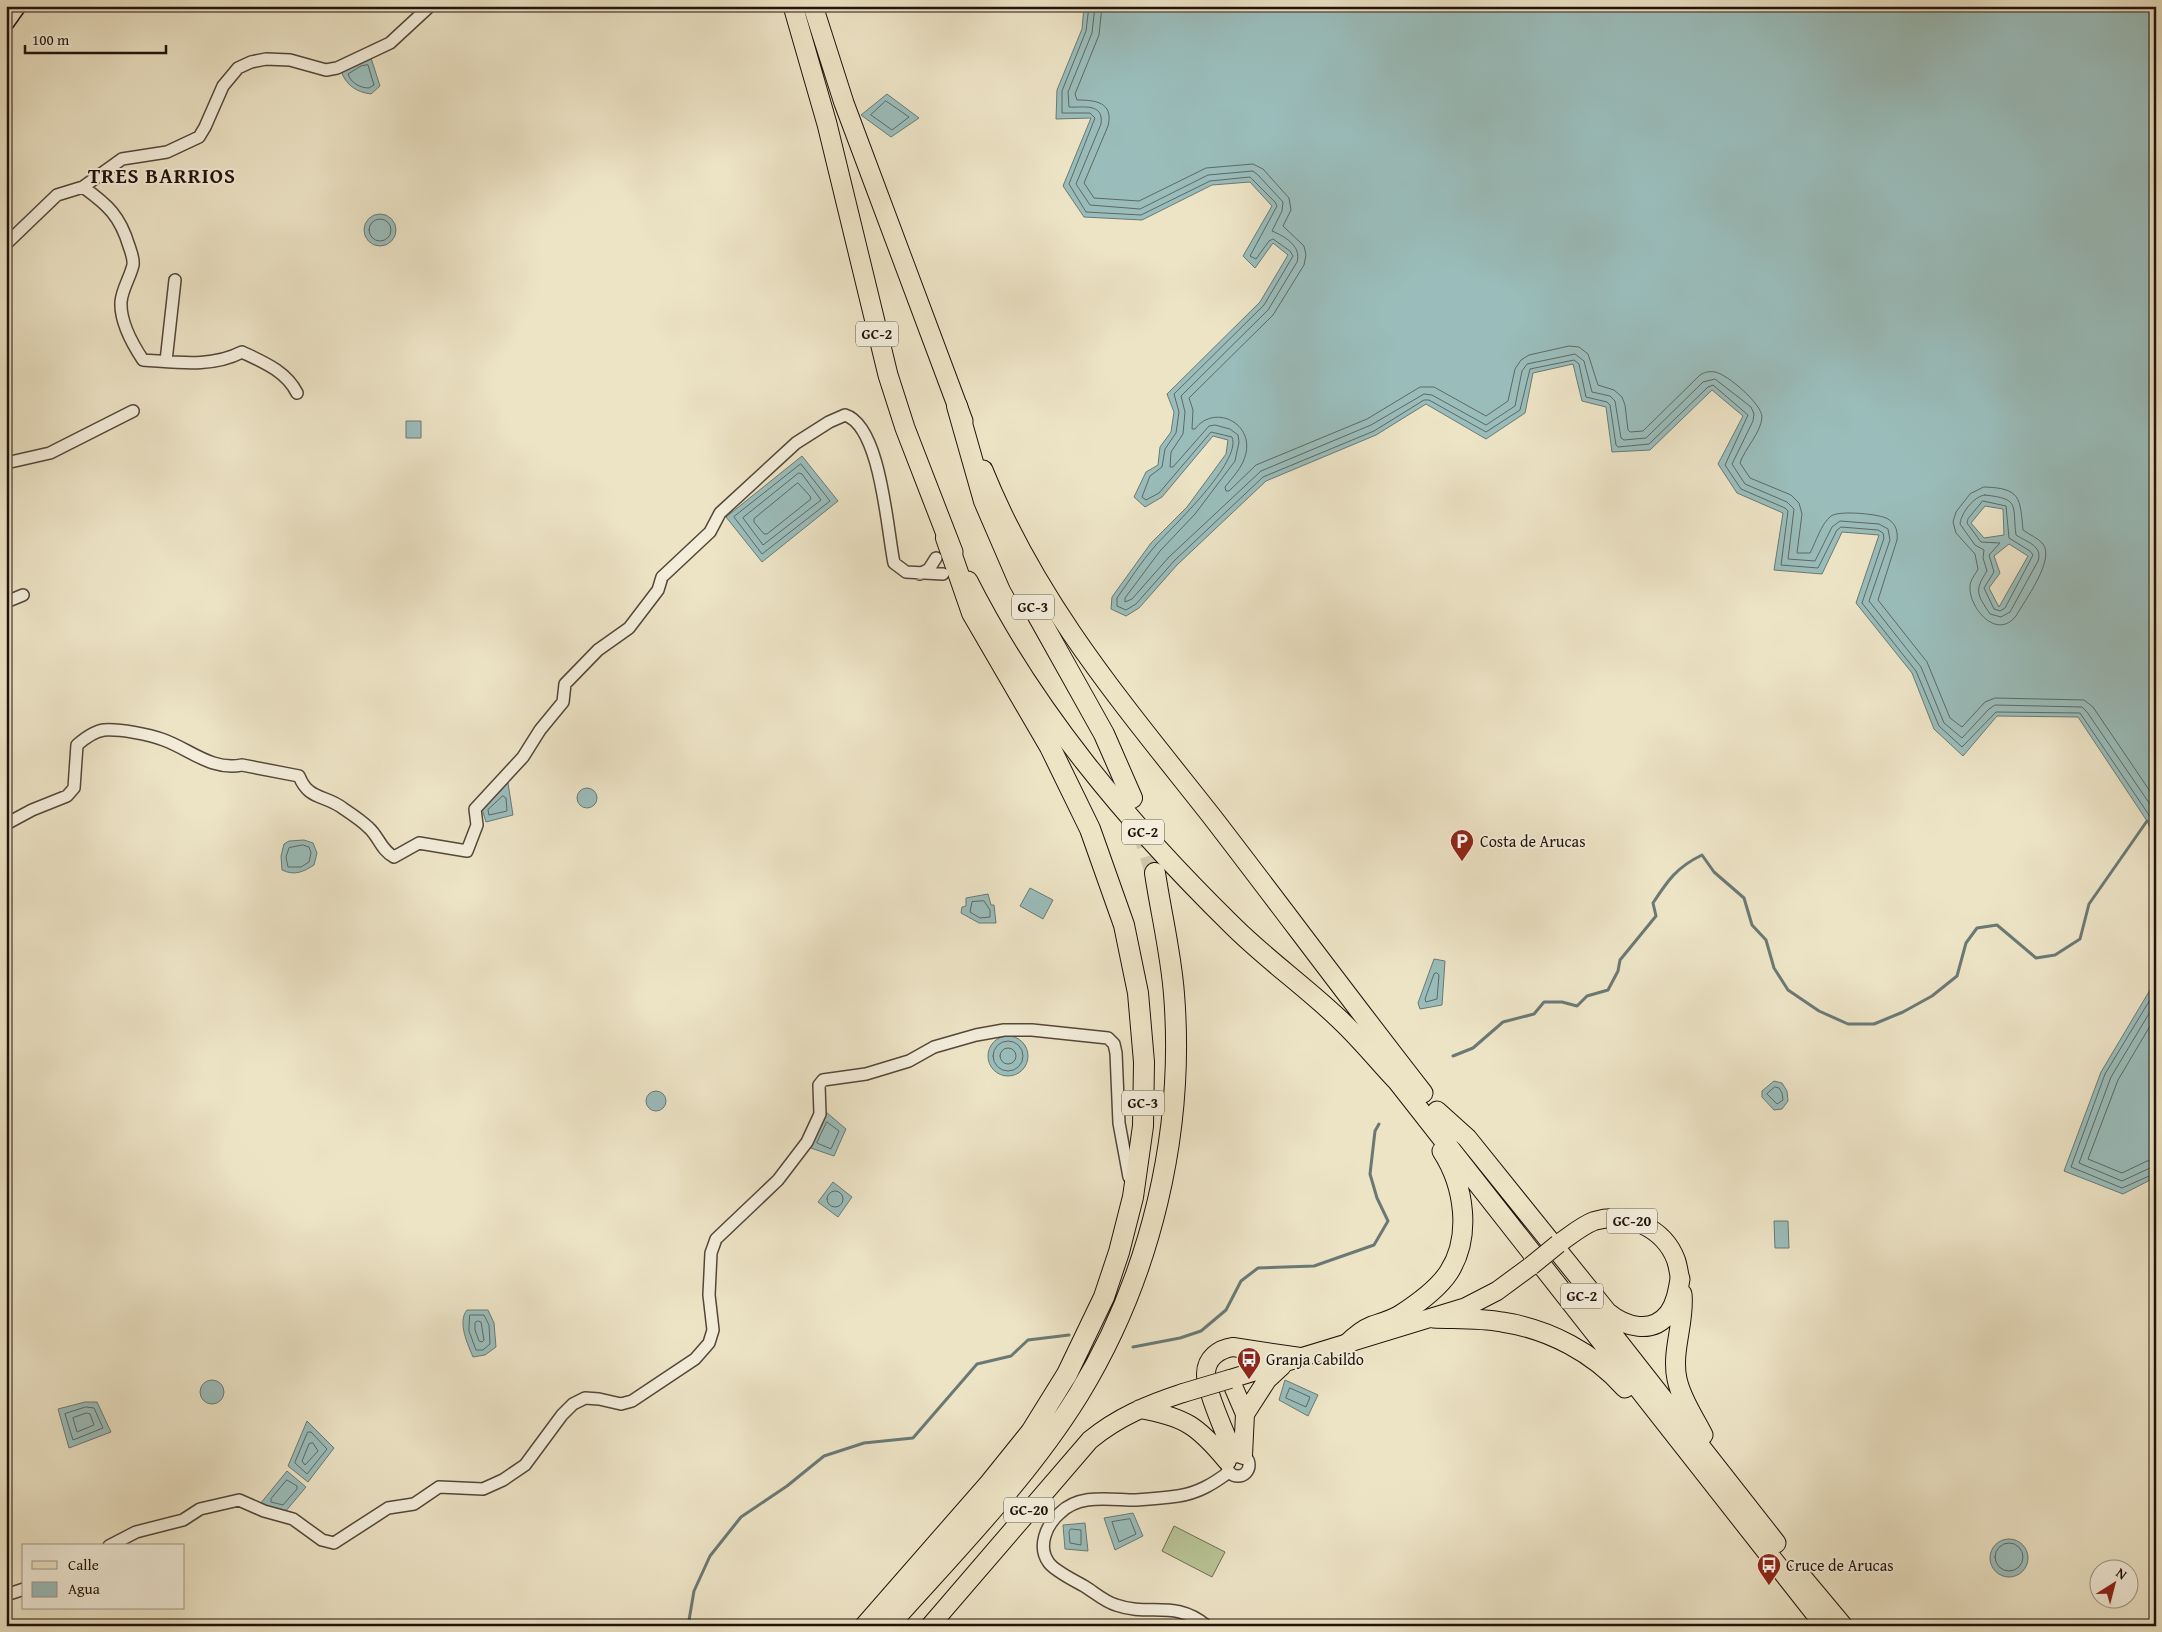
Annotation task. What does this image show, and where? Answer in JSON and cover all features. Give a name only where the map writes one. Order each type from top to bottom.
[{"type":"highway","name":"GC-2","points":[[793,6],[829,134],[888,375],[904,428],[946,538],[985,615],[1031,689],[1084,764],[1168,862],[1234,927],[1338,1018],[1397,1081],[1430,1112],[1727,1480],[1812,1590],[1843,1626]]},
{"type":"highway","name":"GC-2","points":[[813,6],[844,103],[957,406],[997,504],[1040,586],[1069,632],[1111,690],[1249,865],[1346,994],[1430,1112],[1683,1446],[1825,1626]]},
{"type":"highway","name":"GC-3","points":[[957,406],[984,501],[1019,582],[1104,734],[1132,798]]},
{"type":"highway","name":"GC-3","points":[[865,1626],[990,1483],[1031,1432],[1067,1374],[1104,1297],[1119,1252],[1133,1197],[1143,1126],[1144,1062],[1138,993],[1124,925],[1090,829],[1050,747],[972,613],[946,538]]},
{"type":"highway","name":"GC-3","points":[[888,1626],[1004,1495],[1078,1395],[1123,1308],[1139,1263],[1156,1209],[1170,1143],[1176,1072],[1174,993],[1155,873]]},
{"type":"highway","points":[[1430,1112],[1467,1138],[1607,1312],[1617,1320],[1628,1326],[1640,1327],[1660,1321],[1669,1313],[1676,1299],[1680,1279]]},
{"type":"highway","points":[[1347,1344],[1369,1328],[1398,1316],[1438,1285],[1449,1272],[1458,1253],[1463,1226],[1461,1198],[1453,1171],[1430,1112]]},
{"type":"highway","points":[[1067,1374],[1112,1251],[1128,1177],[1127,1127]]},
{"type":"highway","points":[[1680,1279],[1683,1304],[1676,1361],[1677,1378],[1687,1405],[1727,1480]]},
{"type":"highway","points":[[1433,1318],[1502,1322],[1529,1328],[1557,1338],[1590,1357],[1614,1376],[1653,1418],[1683,1446]]},
{"type":"main road","points":[[6,23],[18,6]]},
{"type":"main road","name":"GC-20","points":[[930,1626],[1090,1440],[1103,1429],[1139,1409],[1183,1393],[1284,1364],[1466,1307],[1497,1291],[1580,1228],[1594,1221],[1611,1218],[1626,1219],[1655,1231],[1667,1243],[1676,1261],[1680,1279]]},
{"type":"main road","points":[[1233,1461],[1206,1375],[1211,1358],[1223,1348],[1233,1347],[1303,1357]]},
{"type":"main road","points":[[1233,1461],[1245,1414],[1267,1380],[1284,1364]]},
{"type":"main road","points":[[1230,1379],[1245,1414]]},
{"type":"main road","points":[[1139,1409],[1168,1414],[1187,1422],[1198,1429],[1233,1461]]},
{"type":"street","points":[[6,244],[57,195],[83,187],[122,159],[168,152],[199,137],[205,128],[222,86],[238,68],[251,62],[266,59],[290,60],[326,70],[338,68],[390,43],[430,6]]},
{"type":"street","points":[[83,187],[103,202],[117,217],[124,230],[133,260],[121,303],[126,325],[135,348],[143,360],[191,363],[230,358],[242,352],[270,366],[292,382],[297,393]]},
{"type":"street","points":[[166,361],[175,280]]},
{"type":"street","points":[[6,463],[50,453],[134,411]]},
{"type":"street","points":[[6,824],[32,810],[67,796],[74,788],[77,745],[102,730],[140,733],[165,740],[211,763],[233,766],[242,764],[299,776],[304,788],[315,795],[337,803],[371,829],[387,853],[394,857],[419,843],[468,850],[477,825],[474,809],[493,792],[563,702],[565,684],[598,650],[629,628],[658,590],[662,577],[710,532],[720,513],[796,443],[829,422],[846,415],[854,417],[861,427],[876,462],[884,492],[894,563],[906,572],[943,574]]},
{"type":"street","points":[[920,574],[929,569],[936,558]]},
{"type":"street","points":[[6,602],[23,595]]},
{"type":"street","points":[[113,1544],[136,1532],[183,1520],[200,1509],[239,1500],[264,1511],[293,1518],[322,1540],[334,1543],[388,1508],[414,1504],[439,1486],[483,1489],[503,1480],[525,1466],[562,1415],[573,1404],[585,1398],[621,1404],[632,1401],[695,1359],[709,1343],[713,1330],[709,1295],[710,1253],[716,1239],[778,1180],[806,1142],[820,1114],[819,1085],[823,1080],[866,1074],[909,1061],[934,1047],[976,1035],[1004,1030],[1032,1030],[1108,1038],[1114,1044],[1116,1052],[1127,1127]]},
{"type":"street","points":[[1207,1626],[1186,1612],[1171,1609],[1128,1609],[1114,1605],[1050,1565],[1043,1551],[1044,1539],[1048,1527],[1060,1512],[1074,1503],[1096,1498],[1137,1500],[1180,1496],[1213,1484],[1233,1461]]},
{"type":"street","points":[[6,1595],[22,1590]]},
{"type":"green space","points":[[1174,1526],[1225,1552],[1212,1577],[1162,1551]]},
{"type":"water","points":[[1084,6],[2156,6],[2156,840],[2147,821],[2078,717],[1997,716],[1963,756],[1934,729],[1912,673],[1856,603],[1879,535],[1842,532],[1822,574],[1774,570],[1783,513],[1737,493],[1718,464],[1743,416],[1712,390],[1650,450],[1612,452],[1606,407],[1582,401],[1573,364],[1533,373],[1525,413],[1486,439],[1426,404],[1376,435],[1266,481],[1177,565],[1139,608],[1126,616],[1111,609],[1112,597],[1151,543],[1187,507],[1226,454],[1228,440],[1213,436],[1162,497],[1145,507],[1134,497],[1146,472],[1158,465],[1160,447],[1171,432],[1174,412],[1167,394],[1260,302],[1288,255],[1273,243],[1255,268],[1243,256],[1272,206],[1250,182],[1212,185],[1142,220],[1084,217],[1063,186],[1091,118],[1056,119],[1057,90],[1082,29]],"holes":[[[1985,506],[2003,509],[2004,535],[1984,538],[1971,523]],[[2009,544],[2028,556],[1999,607],[1989,588],[2000,573],[1994,556]]]},
{"type":"water","points":[[371,58],[380,86],[371,94],[361,92],[352,87],[341,71]]},
{"type":"water","points":[[887,94],[919,118],[891,137],[861,115]]},
{"type":"water","points":[[380,214],[386,215],[391,219],[395,224],[395,236],[391,241],[386,245],[380,246],[374,245],[369,241],[365,236],[364,230],[365,224],[369,219],[374,215]]},
{"type":"water","points":[[406,421],[421,421],[421,438],[406,438]]},
{"type":"water","points":[[802,456],[838,501],[762,562],[726,517]]},
{"type":"water","points":[[508,783],[513,815],[486,822],[482,809]]},
{"type":"water","points":[[587,788],[594,791],[597,798],[594,805],[587,808],[580,805],[577,798],[580,791]]},
{"type":"water","points":[[304,840],[313,843],[317,853],[314,865],[299,872],[291,873],[282,870],[281,856],[284,844],[289,841]]},
{"type":"water","points":[[1030,888],[1053,900],[1043,919],[1020,906]]},
{"type":"water","points":[[988,894],[991,905],[994,905],[996,923],[979,923],[961,913],[962,907],[966,906],[966,898]]},
{"type":"water","points":[[1434,959],[1445,961],[1442,1005],[1420,1009],[1418,1003]]},
{"type":"water","points":[[2156,980],[2156,1177],[2123,1194],[2064,1171],[2101,1072]]},
{"type":"water","points":[[1008,1036],[1022,1042],[1028,1056],[1022,1070],[1008,1076],[994,1070],[988,1056],[994,1042]]},
{"type":"water","points":[[1774,1081],[1782,1083],[1787,1091],[1788,1101],[1782,1109],[1774,1110],[1762,1097],[1762,1091]]},
{"type":"water","points":[[656,1091],[663,1094],[666,1101],[663,1108],[656,1111],[649,1108],[646,1101],[649,1094]]},
{"type":"water","points":[[826,1112],[846,1129],[834,1156],[808,1147]]},
{"type":"water","points":[[833,1182],[852,1197],[838,1217],[818,1202]]},
{"type":"water","points":[[1774,1221],[1788,1221],[1789,1248],[1775,1248]]},
{"type":"water","points":[[467,1310],[488,1310],[494,1323],[496,1347],[485,1355],[473,1357],[463,1327],[464,1315]]},
{"type":"water","points":[[212,1380],[220,1384],[224,1392],[220,1400],[212,1404],[204,1400],[200,1392],[204,1384]]},
{"type":"water","points":[[1285,1380],[1318,1395],[1308,1416],[1279,1400]]},
{"type":"water","points":[[85,1402],[97,1402],[111,1432],[69,1448],[58,1409]]},
{"type":"water","points":[[307,1421],[334,1448],[308,1482],[288,1466]]},
{"type":"water","points":[[287,1471],[306,1487],[285,1512],[260,1504]]},
{"type":"water","points":[[1133,1513],[1143,1536],[1115,1550],[1104,1518]]},
{"type":"water","points":[[1085,1523],[1088,1551],[1065,1549],[1063,1525]]},
{"type":"water","points":[[2009,1539],[2022,1545],[2028,1558],[2022,1571],[2009,1577],[1996,1571],[1990,1558],[1996,1545]]},
{"type":"waterway","points":[[1453,1056],[1473,1048],[1503,1022],[1534,1014],[1544,1002],[1562,1002],[1577,1006],[1587,996],[1608,990],[1618,971],[1620,960],[1656,916],[1653,903],[1663,887],[1679,869],[1702,855],[1714,872],[1744,898],[1752,925],[1766,940],[1774,968],[1788,990],[1819,1011],[1848,1024],[1874,1024],[1903,1012],[1932,996],[1957,976],[1966,943],[1977,928],[1997,925],[2036,958],[2055,955],[2080,939],[2089,904],[2147,821]]},
{"type":"waterway","points":[[1133,1347],[1180,1338],[1201,1331],[1226,1310],[1241,1281],[1258,1268],[1314,1266],[1374,1245],[1388,1221],[1377,1198],[1370,1174],[1375,1131],[1379,1124]]},
{"type":"waterway","points":[[688,1626],[694,1591],[710,1556],[741,1517],[787,1486],[824,1456],[864,1443],[913,1438],[977,1364],[1011,1356],[1028,1340],[1069,1335]]},
{"type":"tunnel","points":[[1141,827],[1155,873]]},
{"type":"place","name":"Costa de Arucas","points":[[1462,862]]},
{"type":"place","name":"Granja Cabildo","points":[[1249,1380]]},
{"type":"place","name":"Cruce de Arucas","points":[[1769,1586]]},
{"type":"district","name":"TRES BARRIOS","points":[[162,176]]}]
